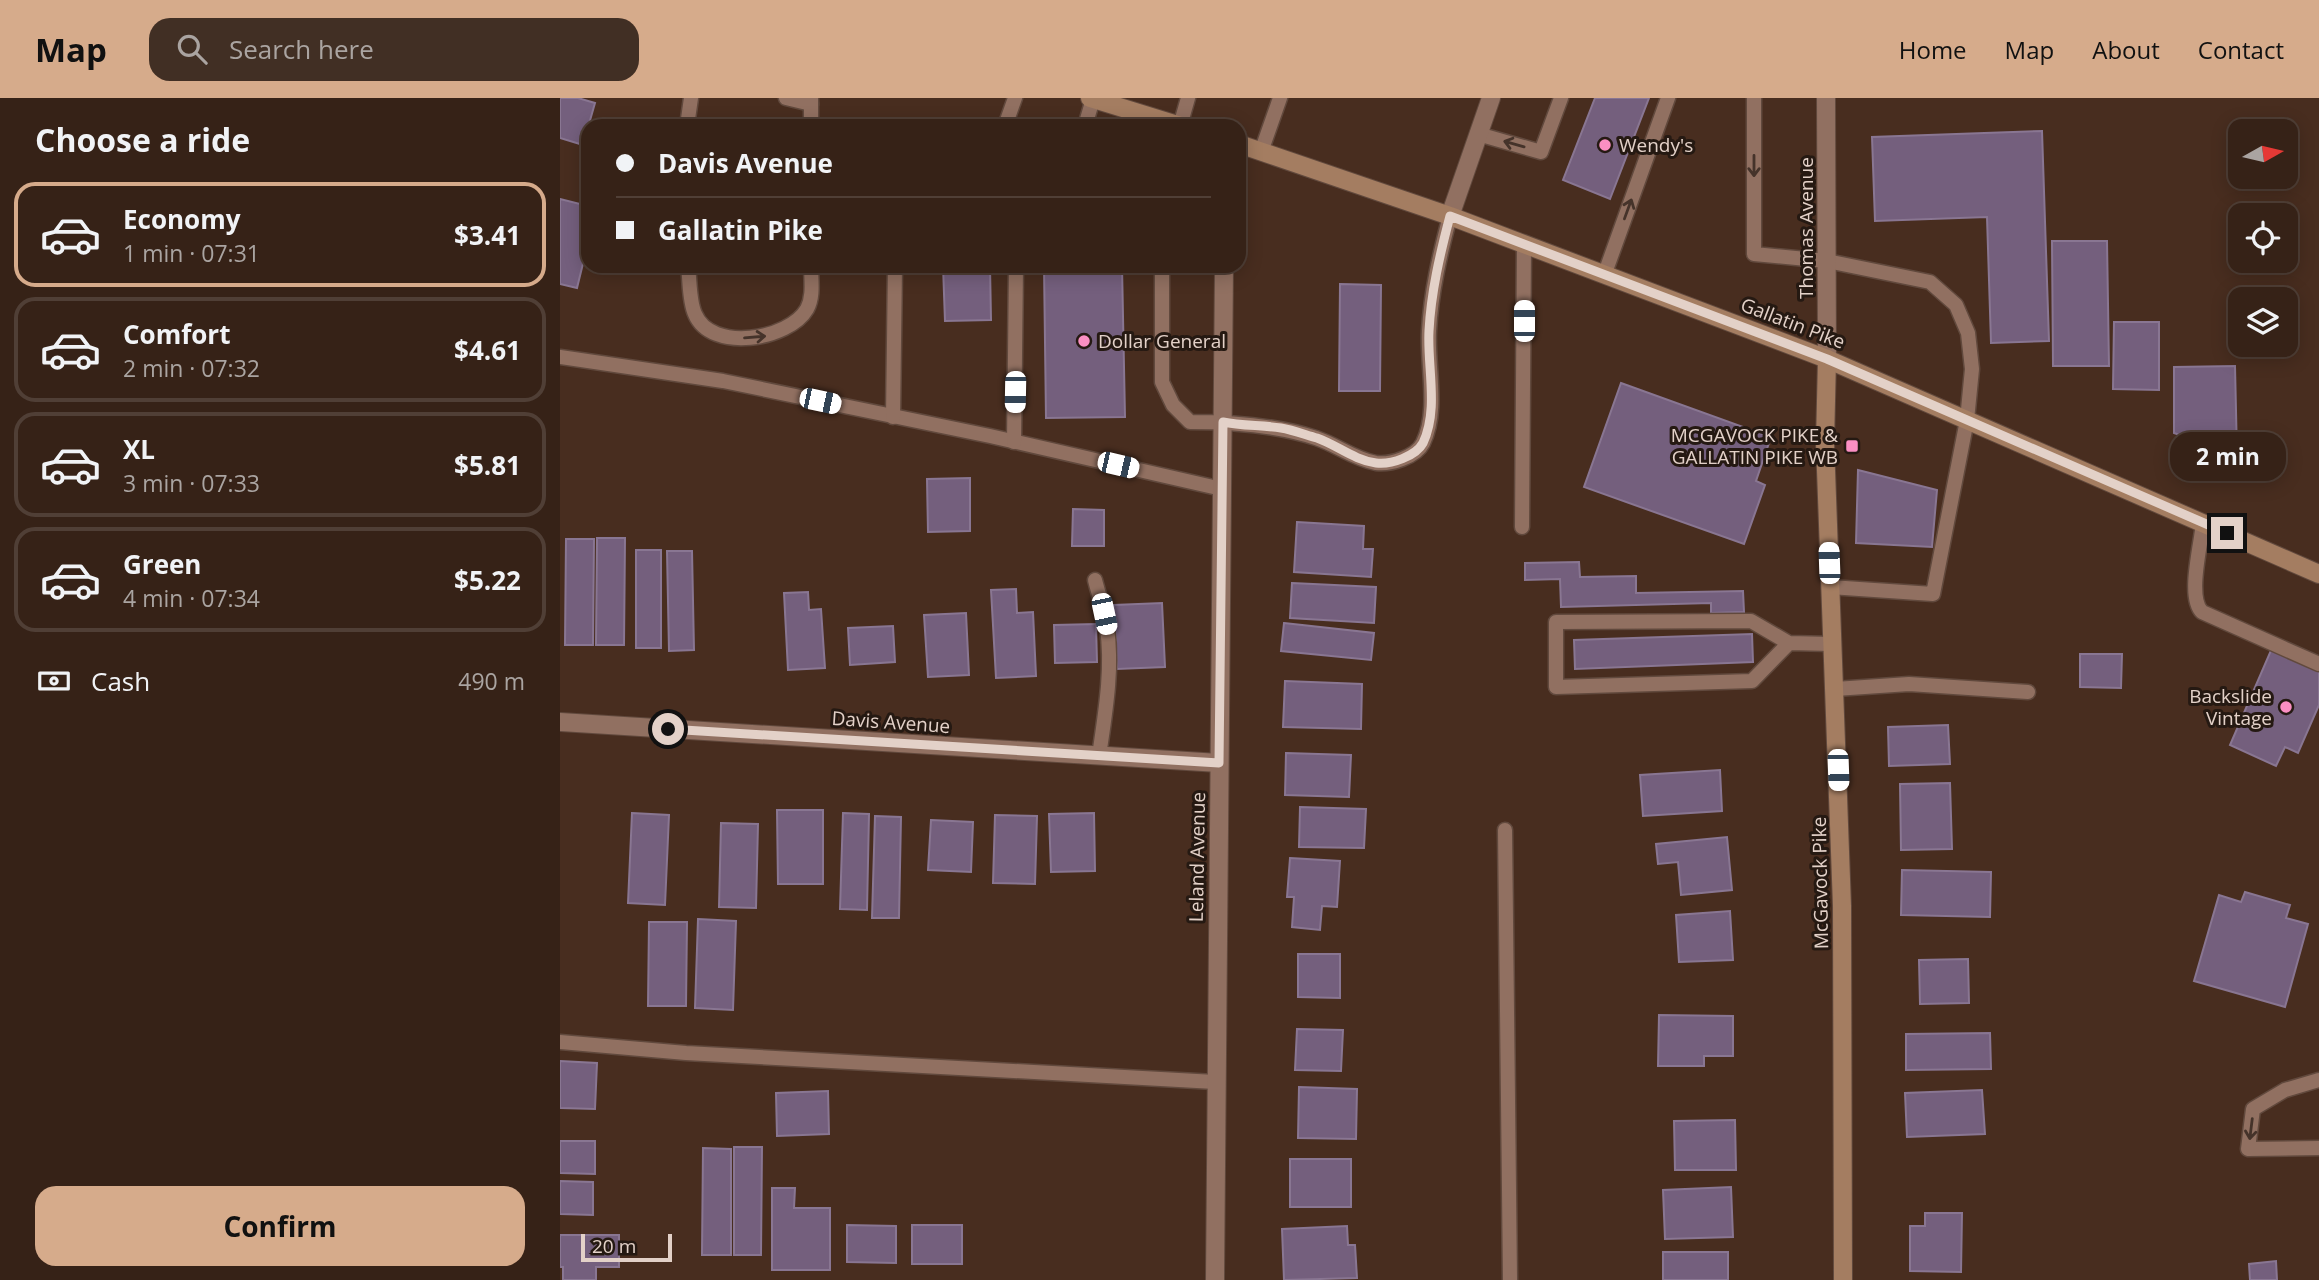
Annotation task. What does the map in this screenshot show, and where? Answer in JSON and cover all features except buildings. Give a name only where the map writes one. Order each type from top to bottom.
[{"type":"main road","points":[[1092,99],[1157,119]]},
{"type":"main road","name":"Gallatin Pike","points":[[1246,147],[1450,216],[1827,359],[2319,573]]},
{"type":"main road","name":"McGavock Pike","points":[[1827,359],[1825,443],[1842,906],[1843,1280]]},
{"type":"street","points":[[1450,216],[1491,98]]},
{"type":"street","name":"Thomas Avenue","points":[[1826,98],[1827,359]]},
{"type":"street","name":"Leland Avenue","points":[[1215,1280],[1224,273]]},
{"type":"street","name":"Davis Avenue","points":[[560,722],[1219,763]]},
{"type":"lane","points":[[688,119],[691,98]]},
{"type":"lane","points":[[786,98],[811,101],[811,119]]},
{"type":"lane","points":[[1008,119],[1015,98]]},
{"type":"lane","points":[[1182,119],[1188,98]]},
{"type":"lane","points":[[1261,152],[1280,98]]},
{"type":"lane","points":[[1478,134],[1541,152],[1561,98]]},
{"type":"lane","points":[[1605,273],[1668,98]]},
{"type":"lane","points":[[1754,98],[1754,254],[1827,261],[1930,282],[1956,305],[1968,333],[1972,362],[1967,420],[1933,593],[1830,587]]},
{"type":"lane","points":[[1087,119],[1092,99]]},
{"type":"lane","points":[[1161,273],[1162,382],[1172,405],[1190,422],[1223,422],[1281,428],[1320,439],[1353,456],[1378,463],[1404,459],[1422,445],[1429,422],[1429,333],[1433,286],[1450,216]]},
{"type":"lane","points":[[1522,527],[1524,244]]},
{"type":"lane","points":[[689,273],[695,315],[709,331],[724,337],[766,336],[786,329],[800,318],[808,307],[810,273]]},
{"type":"lane","points":[[893,416],[895,273]]},
{"type":"lane","points":[[1014,442],[1016,273]]},
{"type":"lane","points":[[560,357],[723,381],[1222,489]]},
{"type":"lane","points":[[2203,523],[2194,594],[2196,606],[2202,612],[2319,664]]},
{"type":"lane","points":[[1095,580],[1107,628],[1108,646],[1106,706],[1099,756]]},
{"type":"lane","points":[[1789,643],[1752,681],[1556,687],[1556,622],[1751,621],[1789,643],[1832,643]]},
{"type":"lane","points":[[1835,689],[1909,684],[2028,692]]},
{"type":"lane","points":[[1506,830],[1510,1280]]},
{"type":"lane","points":[[560,1042],[700,1054],[1215,1082]]},
{"type":"lane","points":[[2319,1080],[2285,1090],[2253,1109],[2248,1149],[2319,1148]]},
{"type":"place","name":"Wendy's","points":[[1605,145]]},
{"type":"place","name":"Dollar General","points":[[1084,341]]},
{"type":"place","name":"MCGAVOCK PIKE & GALLATIN PIKE WB","points":[[1852,446]]},
{"type":"place","name":"Backslide Vintage","points":[[2286,707]]},
{"type":"route","points":[[668,729],[1219,763],[1223,422],[1281,428],[1320,439],[1353,456],[1378,463],[1404,459],[1422,445],[1429,422],[1431,395],[1429,333],[1433,286],[1450,216],[1827,359],[2227,533]]}]
